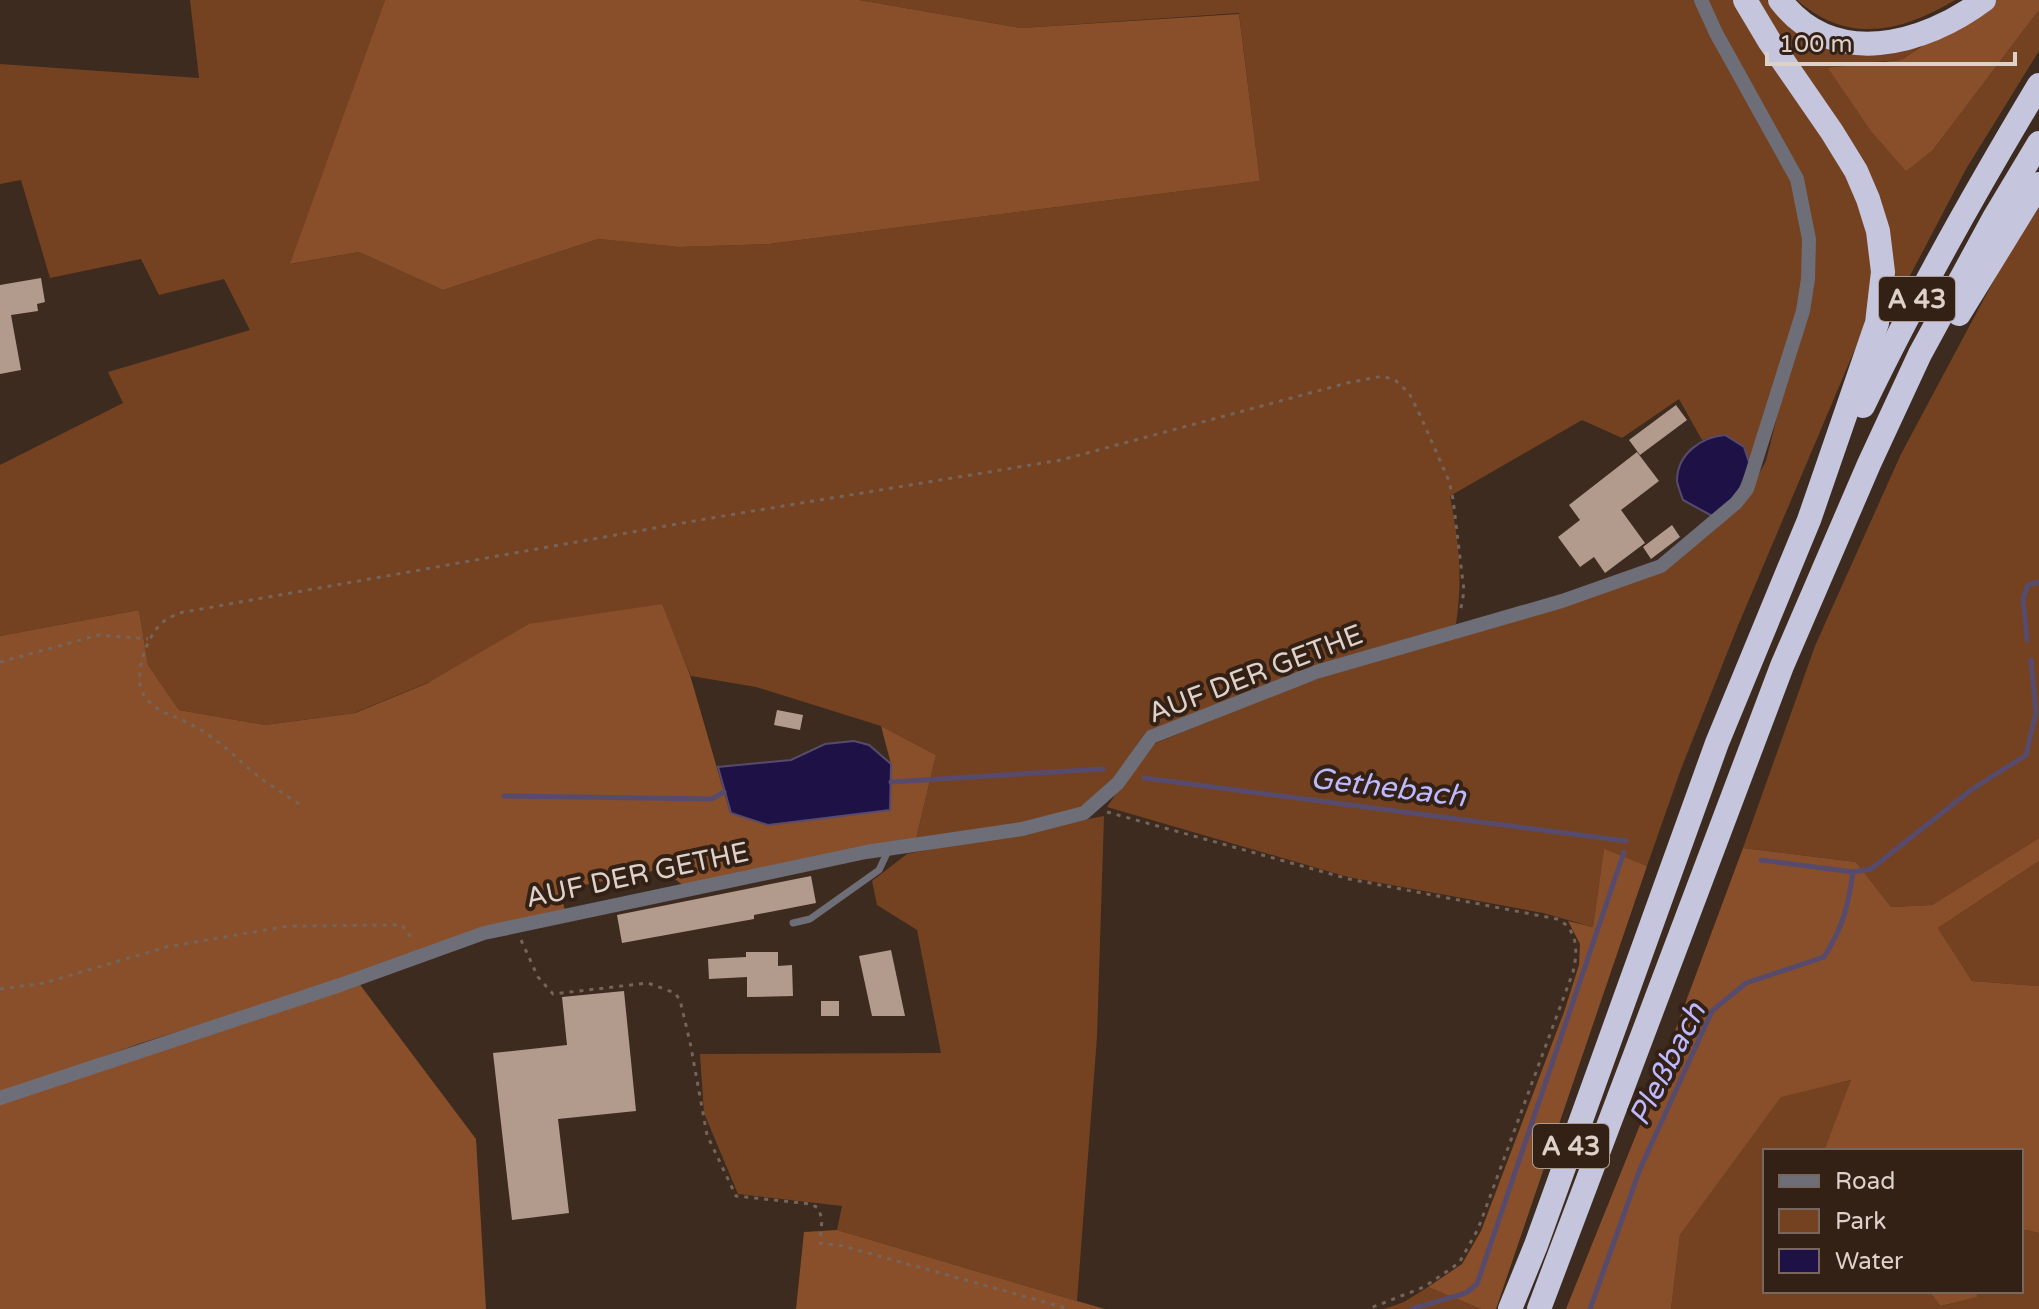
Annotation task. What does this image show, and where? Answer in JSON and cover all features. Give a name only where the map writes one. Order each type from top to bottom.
[{"type":"highway","points":[[1745,0],[1856,171],[1878,231],[1883,272],[1877,323],[1809,520]]},
{"type":"highway","points":[[1780,0],[1798,19],[1819,33],[1846,41],[1876,44],[1918,36],[1984,0]]},
{"type":"highway","name":"A 43","points":[[1510,1309],[1536,1245],[1717,743],[1809,520],[1890,351],[1968,204],[2039,85]]},
{"type":"highway","name":"A 43","points":[[1539,1309],[1782,666],[1920,354],[2039,143]]},
{"type":"highway","points":[[1869,464],[2039,184]]},
{"type":"highway","points":[[1550,1309],[1582,1201]]},
{"type":"street","name":"AUF DER GETHE","points":[[0,1098],[310,996],[484,933],[889,849],[1022,829],[1084,813],[1118,783],[1151,737],[1316,672],[1562,601],[1661,566],[1736,503],[1747,489],[1803,311],[1808,279],[1809,239],[1797,179],[1735,69],[1701,0]]},
{"type":"lane","points":[[793,923],[810,919],[879,870],[889,849]]},
{"type":"path","points":[[299,804],[262,779],[231,750],[205,732],[184,720],[159,712],[142,693],[139,683],[150,639],[162,622],[179,613],[705,519],[1061,460],[1383,376],[1396,381],[1409,393],[1449,481],[1462,554],[1464,591],[1457,630]]},
{"type":"path","points":[[0,662],[99,635],[150,639]]},
{"type":"path","points":[[1092,808],[1349,879],[1557,919],[1572,931],[1577,949],[1576,960],[1562,1009],[1478,1229],[1459,1263],[1424,1287],[1368,1309]]},
{"type":"path","points":[[0,989],[44,983],[166,947],[289,926],[402,925],[423,955]]},
{"type":"path","points":[[515,926],[538,977],[553,994],[648,983],[675,993],[680,1000],[690,1042],[707,1135],[736,1196],[811,1204],[818,1208],[822,1219],[820,1243],[843,1246],[1070,1309]]},
{"type":"green space","points":[[190,0],[385,0],[291,264],[359,252],[443,290],[598,239],[679,247],[769,244],[1260,181],[1239,13],[1021,28],[859,0],[1733,0],[1752,34],[1840,164],[1856,198],[1867,235],[1872,275],[1870,296],[1863,330],[1737,628],[1681,769],[1647,866],[1604,850],[1593,927],[1543,913],[1348,877],[1107,807],[1149,746],[1292,687],[1663,568],[1744,501],[1766,461],[1778,413],[1750,465],[1740,449],[1727,437],[1702,440],[1679,399],[1622,438],[1582,420],[1450,496],[1459,560],[1456,624],[1209,707],[1145,733],[1113,780],[1081,810],[1022,823],[916,839],[936,755],[881,726],[756,687],[691,676],[661,604],[427,683],[354,713],[265,725],[179,710],[148,665],[139,610],[0,636],[0,465],[123,403],[108,372],[250,330],[224,279],[159,295],[141,259],[50,278],[21,180],[0,184],[0,64],[199,78]]},
{"type":"green space","points":[[1752,0],[1767,0],[1779,14],[1810,36],[1950,26],[1901,60],[1851,64],[1906,170],[1933,150],[2039,10],[2039,51],[1966,169],[1883,327],[1887,241]]},
{"type":"green space","points":[[1797,0],[1955,0],[1915,20],[1875,29],[1836,23],[1816,14]]},
{"type":"green space","points":[[2039,208],[2039,838],[1932,905],[1891,907],[1856,862],[1743,848],[1815,646],[1901,454],[2009,252]]},
{"type":"green space","points":[[1104,816],[1097,1037],[1077,1301],[837,1230],[842,1206],[738,1194],[704,1113],[700,1054],[941,1053],[917,930],[877,905],[872,881],[907,854]]},
{"type":"green space","points":[[2039,861],[2039,986],[1972,981],[1938,928]]},
{"type":"green space","points":[[1852,1080],[1825,1149],[1763,1149],[1763,1293],[1931,1293],[1942,1306],[1976,1297],[1976,1293],[2023,1293],[2023,1231],[2026,1230],[2039,1233],[2039,1309],[1671,1309],[1680,1235],[1781,1096]]},
{"type":"green space","points":[[1428,1287],[1481,1309],[1384,1309],[1404,1302]]},
{"type":"shaded area","points":[[385,0],[859,0],[1021,28],[1239,14],[1260,181],[769,244],[679,247],[598,239],[443,290],[359,252],[290,264]]},
{"type":"shaded area","points":[[1992,0],[2039,0],[2039,10],[1933,150],[1906,171],[1871,131],[1828,68],[1901,60]]},
{"type":"shaded area","points":[[662,604],[690,675],[730,813],[768,825],[890,810],[891,764],[881,726],[936,755],[916,839],[684,886],[662,869],[560,890],[565,911],[138,1044],[0,1094],[0,636],[139,610],[148,665],[179,710],[265,725],[355,713],[428,683],[529,624]]},
{"type":"shaded area","points":[[2039,838],[2039,861],[1938,928],[1972,981],[2039,986],[2039,1233],[2023,1231],[2023,1149],[1825,1149],[1851,1080],[1781,1097],[1680,1235],[1671,1309],[1566,1309],[1640,1125],[1743,848],[1856,862],[1891,907],[1932,905]]},
{"type":"shaded area","points":[[1604,849],[1647,866],[1496,1309],[1481,1309],[1428,1287],[1462,1264],[1481,1231],[1579,965],[1580,944],[1568,921],[1593,927]]},
{"type":"shaded area","points":[[358,982],[476,1139],[486,1309],[0,1309],[0,1103]]},
{"type":"shaded area","points":[[837,1230],[1105,1309],[796,1309],[804,1232]]},
{"type":"shaded area","points":[[1931,1293],[1976,1293],[1977,1297],[1941,1306]]},
{"type":"water","points":[[1725,435],[1744,447],[1750,465],[1735,499],[1714,517],[1683,500],[1677,481],[1678,471],[1686,455],[1699,443]]},
{"type":"water","points":[[854,741],[869,745],[891,764],[890,810],[768,825],[731,813],[718,767],[791,760],[825,744]]},
{"type":"building","points":[[41,278],[45,302],[37,304],[38,311],[11,315],[21,370],[0,374],[0,285]]},
{"type":"building","points":[[1676,405],[1687,420],[1640,455],[1629,440]]},
{"type":"building","points":[[1637,452],[1659,481],[1621,510],[1645,543],[1605,573],[1594,557],[1580,567],[1558,537],[1580,520],[1569,505]]},
{"type":"building","points":[[1672,525],[1680,537],[1651,559],[1643,547]]},
{"type":"building","points":[[777,710],[803,715],[800,730],[774,725]]},
{"type":"building","points":[[811,876],[816,903],[754,915],[754,919],[622,943],[617,915]]},
{"type":"building","points":[[891,950],[905,1016],[872,1016],[859,956]]},
{"type":"building","points":[[746,952],[778,952],[778,966],[792,965],[793,996],[747,997],[747,977],[709,979],[708,959],[746,957]]},
{"type":"building","points":[[624,991],[636,1111],[558,1119],[569,1213],[512,1220],[493,1053],[567,1045],[562,997]]},
{"type":"building","points":[[821,1001],[839,1001],[839,1016],[821,1016]]},
{"type":"waterway","name":"Pleßbach","points":[[2027,640],[2023,598],[2028,585],[2039,582]]},
{"type":"waterway","name":"Pleßbach","points":[[1761,860],[1853,872],[1871,869],[1971,790],[2026,755],[2036,713],[2031,660]]},
{"type":"waterway","points":[[891,782],[1103,769]]},
{"type":"waterway","name":"Gethebach","points":[[1144,778],[1626,841]]},
{"type":"waterway","points":[[504,796],[712,799],[724,792]]},
{"type":"waterway","points":[[1412,1309],[1466,1293],[1477,1284],[1624,852]]},
{"type":"waterway","name":"Pleßbach","points":[[1590,1309],[1640,1169],[1712,1011],[1746,983],[1824,957],[1844,916],[1853,872]]}]
